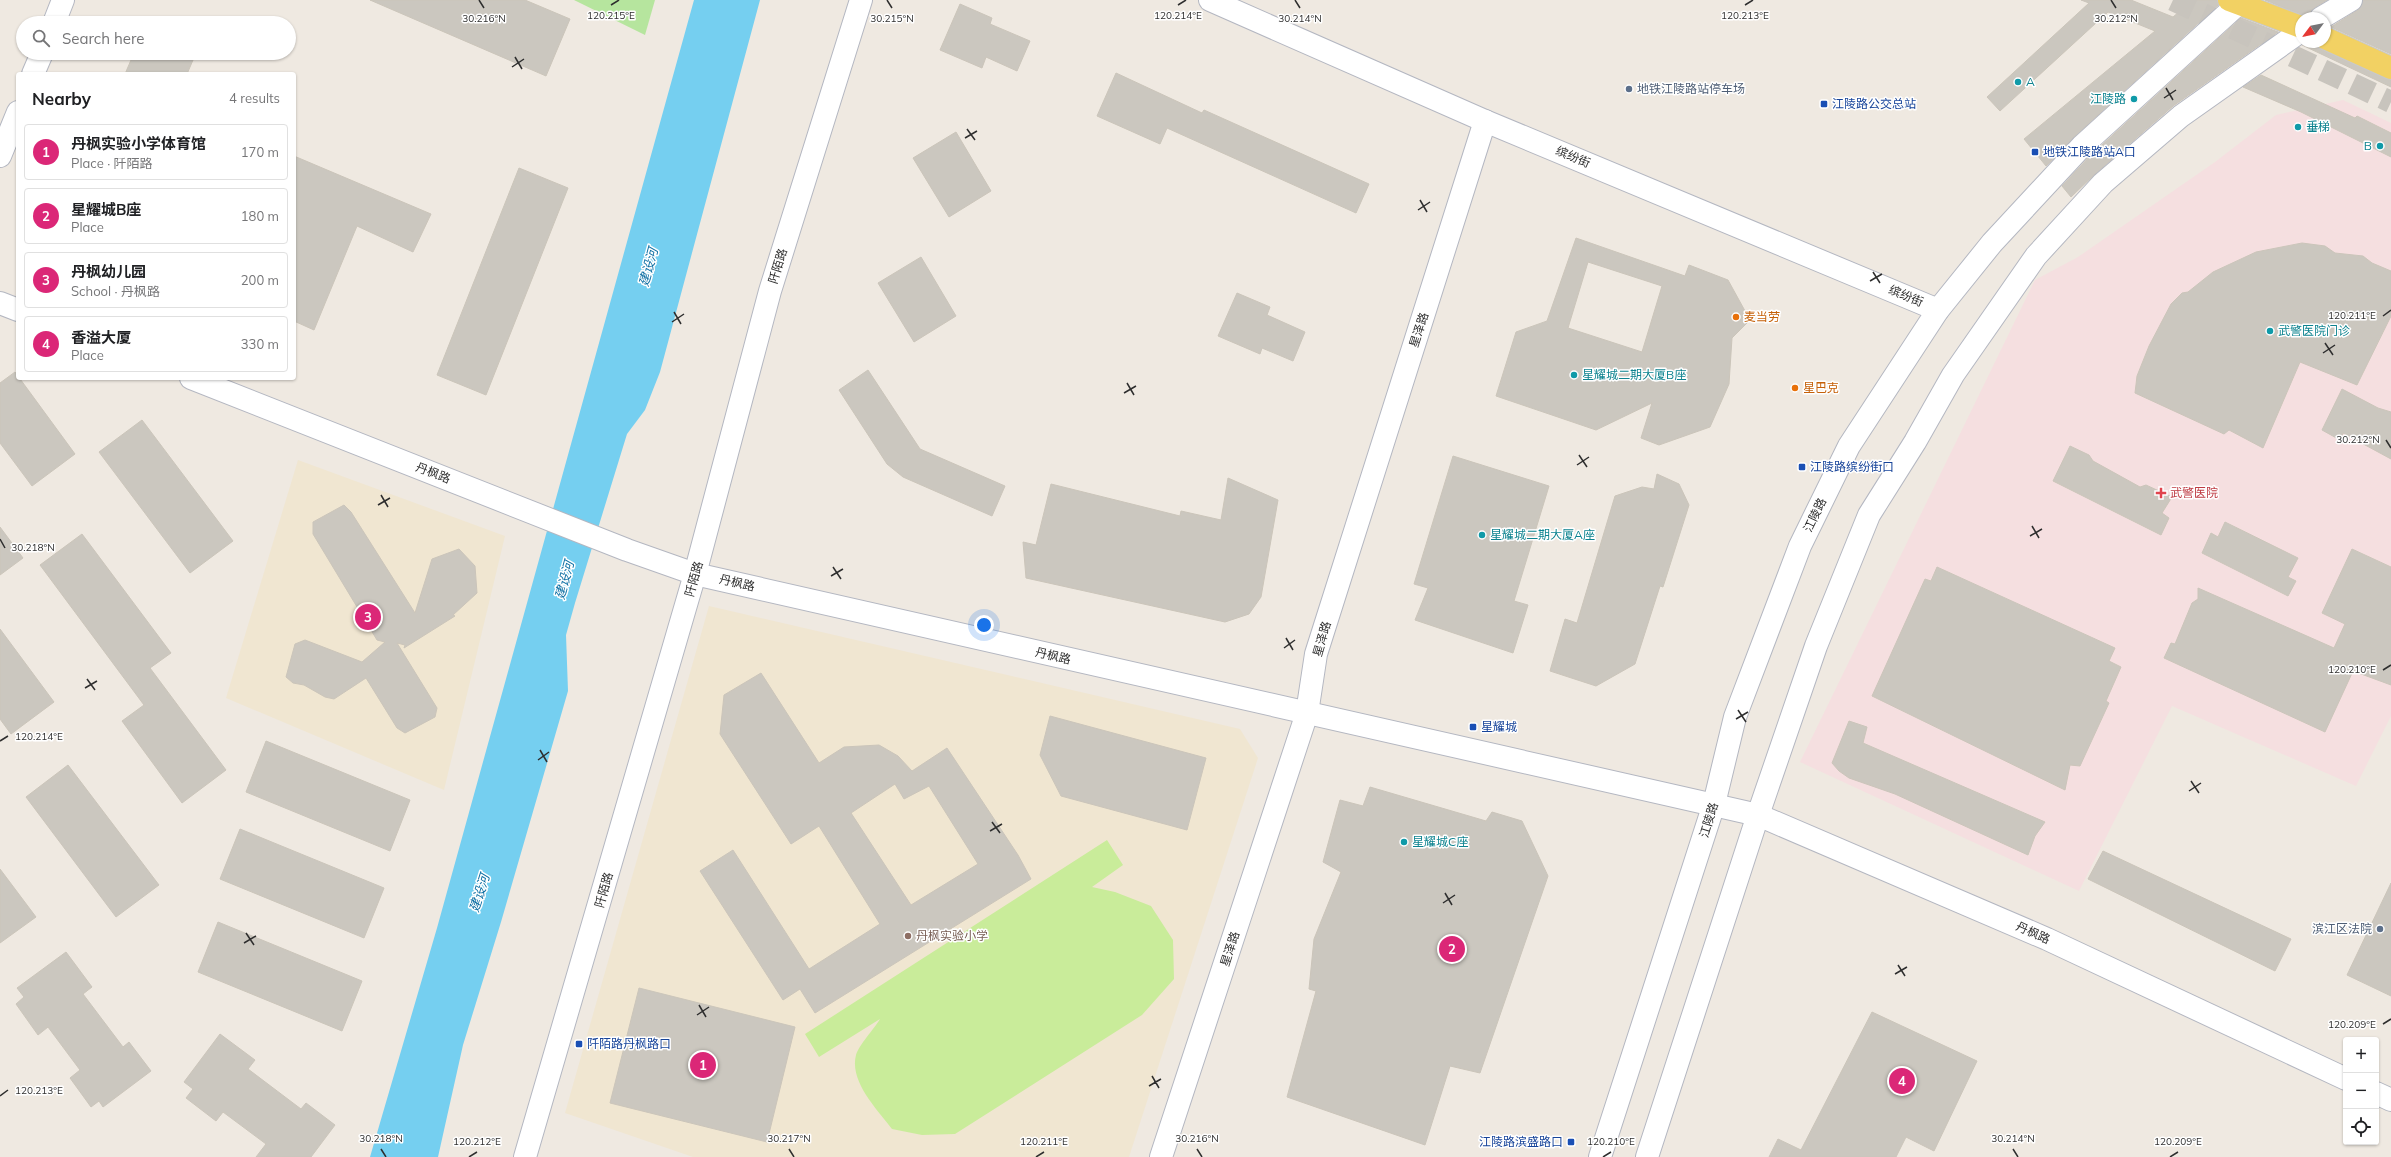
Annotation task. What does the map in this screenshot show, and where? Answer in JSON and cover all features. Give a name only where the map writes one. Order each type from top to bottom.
[{"type":"main road","points":[[2238,1],[2295,25]]},
{"type":"main road","points":[[2331,41],[2391,68]]},
{"type":"street","points":[[57,16],[63,0]]},
{"type":"street","name":"阡陌路","points":[[525,1157],[695,574],[770,291],[861,0]]},
{"type":"street","name":"缤纷街","points":[[1210,0],[1485,121],[1938,310]]},
{"type":"street","points":[[2331,12],[2351,0]]},
{"type":"street","name":"江陵路","points":[[1600,1157],[1714,804],[1735,717],[1800,546],[1849,446],[1938,310],[1992,243],[2082,146],[2238,1]]},
{"type":"street","points":[[1647,1157],[1758,815],[1816,646],[1869,515],[1915,442],[1953,375],[2036,256],[2103,183],[2181,116],[2295,35]]},
{"type":"street","points":[[34,72],[39,60]]},
{"type":"street","points":[[0,156],[16,117]]},
{"type":"street","name":"星泽路","points":[[1162,1157],[1307,713],[1316,654],[1485,121]]},
{"type":"street","points":[[0,303],[16,309]]},
{"type":"street","name":"丹枫路","points":[[196,380],[627,550],[695,574],[1758,815],[2047,939],[2343,1078]]},
{"type":"street","points":[[2379,1094],[2391,1100]]},
{"type":"shaded area","name":"武警医院","points":[[2343,100],[2391,123],[2391,716],[2356,786],[2172,706],[2079,891],[1800,762],[2035,280],[2078,257],[2215,162],[2276,115]]},
{"type":"shaded area","points":[[298,460],[505,536],[444,790],[226,698]]},
{"type":"shaded area","name":"丹枫实验小学","points":[[709,606],[1240,729],[1258,758],[1129,1157],[693,1157],[565,1113]]},
{"type":"green space","points":[[574,0],[655,0],[645,35]]},
{"type":"green space","points":[[1107,840],[1123,865],[1092,887],[1115,892],[1151,906],[1173,940],[1174,979],[1142,1015],[955,1134],[922,1135],[892,1129],[866,1095],[857,1075],[855,1065],[856,1055],[880,1019],[819,1057],[805,1034]]},
{"type":"water","name":"建设河","points":[[694,0],[760,0],[660,372],[645,410],[627,434],[575,603],[566,635],[568,691],[501,922],[463,1045],[438,1157],[370,1157],[437,928]]},
{"type":"building","points":[[370,0],[525,0],[570,19],[546,76]]},
{"type":"building","points":[[2081,0],[2131,0],[2173,17],[2193,0],[2217,0],[2218,5],[2074,137],[2046,166],[2024,139],[2155,31],[2108,12],[2000,111],[1987,97],[2089,3]]},
{"type":"building","points":[[2265,0],[2327,0],[2314,8],[2312,12],[2295,12]]},
{"type":"building","points":[[2363,0],[2391,0],[2391,54],[2331,27],[2358,10]]},
{"type":"building","points":[[960,4],[992,18],[990,24],[1030,41],[1017,71],[986,57],[982,68],[940,50]]},
{"type":"building","points":[[2241,18],[2278,32],[2173,106],[2071,197],[2062,186],[2091,155]]},
{"type":"building","points":[[2308,48],[2319,48],[2391,80],[2391,87]]},
{"type":"building","points":[[131,60],[193,60],[188,72],[126,72]]},
{"type":"building","points":[[1116,73],[1202,113],[1204,110],[1369,184],[1356,213],[1167,128],[1160,144],[1097,116]]},
{"type":"building","points":[[2261,75],[2355,118],[2357,116],[2391,133],[2391,157],[2301,112],[2243,87]]},
{"type":"building","points":[[956,132],[991,191],[949,217],[913,158]]},
{"type":"building","points":[[296,157],[431,214],[413,252],[357,226],[314,330],[296,322]]},
{"type":"building","points":[[519,168],[568,188],[486,395],[437,375]]},
{"type":"building","points":[[1576,238],[1685,276],[1689,265],[1728,280],[1750,320],[1732,338],[1729,384],[1710,427],[1659,445],[1641,438],[1652,403],[1596,430],[1496,396],[1516,332],[1547,321]],"holes":[[[1588,262],[1662,286],[1642,352],[1568,328]]]},
{"type":"building","name":"武警医院门诊","points":[[2302,243],[2325,246],[2335,253],[2363,256],[2372,263],[2391,271],[2391,316],[2357,385],[2300,362],[2263,448],[2229,430],[2224,434],[2135,393],[2137,376],[2149,346],[2171,304],[2182,293],[2188,292],[2213,272],[2256,252]]},
{"type":"building","points":[[921,257],[956,316],[914,342],[878,283]]},
{"type":"building","points":[[1237,293],[1270,307],[1267,315],[1305,332],[1293,361],[1262,348],[1260,354],[1218,336]]},
{"type":"building","points":[[868,370],[920,449],[1005,486],[992,516],[903,477],[887,464],[839,390]]},
{"type":"building","points":[[15,372],[16,380],[21,380],[75,454],[32,486],[0,443],[0,383]]},
{"type":"building","points":[[2342,389],[2378,408],[2391,412],[2391,459],[2343,433],[2340,440],[2322,430]]},
{"type":"building","points":[[142,420],[233,541],[190,573],[99,452]]},
{"type":"building","points":[[2070,446],[2089,455],[2093,461],[2140,487],[2146,485],[2172,497],[2162,513],[2169,518],[2161,535],[2053,481]]},
{"type":"building","name":"星耀城二期大厦A座","points":[[1453,456],[1549,486],[1514,601],[1528,605],[1513,653],[1415,620],[1428,588],[1414,584]]},
{"type":"building","points":[[1657,474],[1679,484],[1689,505],[1663,587],[1660,586],[1635,664],[1596,686],[1550,671],[1565,619],[1577,623],[1615,496],[1642,487],[1654,489]]},
{"type":"building","points":[[1228,478],[1278,500],[1261,597],[1249,614],[1225,622],[1026,578],[1023,542],[1036,545],[1051,484],[1180,516],[1181,511],[1221,520]]},
{"type":"building","points":[[344,505],[351,512],[415,613],[432,559],[459,549],[475,566],[477,593],[453,615],[455,616],[404,648],[405,645],[397,643],[437,708],[435,717],[405,733],[397,728],[366,678],[334,699],[325,697],[304,685],[293,683],[286,677],[295,644],[305,640],[362,662],[385,642],[377,640],[313,534],[313,522]]},
{"type":"building","points":[[2225,522],[2298,558],[2288,577],[2296,581],[2288,596],[2202,553],[2211,533],[2218,537]]},
{"type":"building","points":[[0,527],[23,558],[0,575]]},
{"type":"building","points":[[82,534],[171,653],[150,668],[226,770],[182,803],[122,721],[144,705],[40,565]]},
{"type":"building","points":[[2352,549],[2391,567],[2391,685],[2353,671],[2325,732],[2164,658],[2171,643],[2175,644],[2192,603],[2198,599],[2198,588],[2334,648],[2345,624],[2322,613]]},
{"type":"building","points":[[1937,567],[2115,648],[2109,661],[2121,667],[2106,701],[2109,703],[2080,766],[2070,765],[2065,790],[1872,696],[1925,579],[1931,581]]},
{"type":"building","points":[[0,629],[54,702],[11,734],[0,719]]},
{"type":"building","points":[[761,673],[819,763],[844,747],[879,745],[898,756],[912,771],[947,748],[1018,855],[1031,879],[815,1013],[800,989],[783,1000],[700,871],[733,850],[809,969],[880,924],[819,826],[791,844],[720,734],[724,695]],"holes":[[[895,784],[904,799],[929,786],[978,864],[911,905],[851,813]]]},
{"type":"building","points":[[1050,716],[1206,758],[1187,830],[1061,796],[1040,755]]},
{"type":"building","points":[[1849,721],[1867,727],[1863,743],[2045,822],[2035,836],[2028,855],[1895,794],[1849,778],[1839,771],[1832,763]]},
{"type":"building","points":[[266,741],[410,800],[390,851],[246,792]]},
{"type":"building","points":[[68,765],[159,885],[116,917],[26,797]]},
{"type":"building","points":[[1370,787],[1486,821],[1492,812],[1522,821],[1548,876],[1480,1073],[1450,1066],[1425,1145],[1287,1097],[1316,991],[1309,989],[1314,939],[1341,872],[1323,862],[1340,800],[1363,806]]},
{"type":"building","points":[[240,829],[384,888],[364,938],[220,879]]},
{"type":"building","points":[[2103,851],[2291,939],[2275,971],[2088,879]]},
{"type":"building","points":[[0,869],[36,917],[0,943]]},
{"type":"building","name":"滨江区法院","points":[[2391,883],[2391,996],[2347,975]]},
{"type":"building","points":[[218,922],[362,981],[342,1031],[198,972]]},
{"type":"building","points":[[66,952],[92,987],[83,994],[123,1047],[129,1042],[151,1071],[103,1107],[99,1101],[91,1107],[70,1078],[80,1070],[48,1027],[38,1035],[16,1004],[24,997],[17,988]]},
{"type":"building","points":[[639,988],[795,1027],[767,1142],[610,1103]]},
{"type":"building","points":[[1872,1012],[1977,1061],[1934,1151],[1906,1137],[1896,1157],[1769,1157],[1778,1139],[1801,1150]]},
{"type":"building","points":[[220,1034],[255,1060],[248,1069],[301,1109],[306,1103],[335,1125],[311,1157],[256,1157],[266,1144],[223,1112],[216,1121],[186,1098],[193,1089],[184,1082]]},
{"type":"tunnel","points":[[2173,0],[2391,102]]},
{"type":"place","name":"A","points":[[2018,82]]},
{"type":"place","name":"地铁江陵路站停车场","points":[[1629,89]]},
{"type":"place","name":"江陵路","points":[[2134,99]]},
{"type":"place","name":"江陵路公交总站","points":[[1824,104]]},
{"type":"place","name":"垂梯","points":[[2298,127]]},
{"type":"place","name":"B","points":[[2380,146]]},
{"type":"place","name":"地铁江陵路站A口","points":[[2035,152]]},
{"type":"place","name":"麦当劳","points":[[1736,317]]},
{"type":"place","name":"武警医院门诊","points":[[2270,331]]},
{"type":"place","name":"星耀城二期大厦B座","points":[[1574,375]]},
{"type":"place","name":"星巴克","points":[[1795,388]]},
{"type":"place","name":"江陵路缤纷街口","points":[[1802,467]]},
{"type":"place","name":"武警医院","points":[[2161,493]]},
{"type":"place","name":"星耀城二期大厦A座","points":[[1482,535]]},
{"type":"place","name":"丹枫幼儿园","points":[[368,617]]},
{"type":"place","name":"星耀城","points":[[1473,727]]},
{"type":"place","name":"星耀城C座","points":[[1404,842]]},
{"type":"place","name":"滨江区法院","points":[[2380,929]]},
{"type":"place","name":"丹枫实验小学","points":[[908,936]]},
{"type":"place","name":"星耀城B座","points":[[1452,949]]},
{"type":"place","name":"阡陌路丹枫路口","points":[[579,1044]]},
{"type":"place","name":"丹枫实验小学体育馆","points":[[703,1065]]},
{"type":"place","name":"香溢大厦","points":[[1902,1081]]},
{"type":"place","name":"江陵路滨盛路口","points":[[1571,1142]]}]
